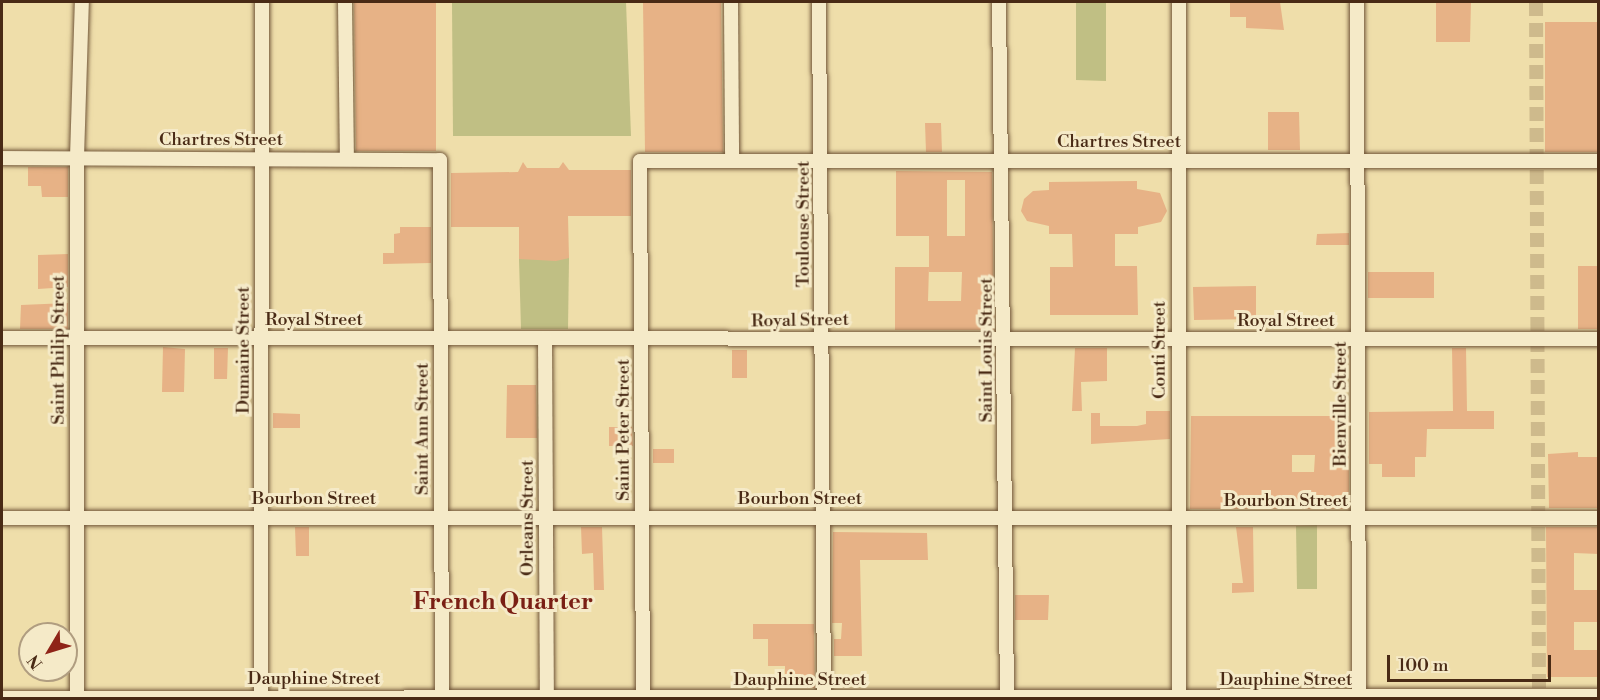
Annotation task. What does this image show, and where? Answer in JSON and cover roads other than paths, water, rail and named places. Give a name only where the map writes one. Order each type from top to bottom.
[{"type":"street","name":"Saint Philip Street","points":[[77,698],[77,157],[82,2]]},
{"type":"street","name":"Dumaine Street","points":[[261,698],[262,2]]},
{"type":"street","points":[[345,2],[347,158]]},
{"type":"street","points":[[730,2],[732,160]]},
{"type":"street","name":"Toulouse Street","points":[[819,2],[822,159],[824,698]]},
{"type":"street","name":"Saint Louis Street","points":[[999,2],[1005,339],[1006,698]]},
{"type":"street","name":"Conti Street","points":[[1179,2],[1179,698]]},
{"type":"street","name":"Bienville Street","points":[[1357,2],[1359,698]]},
{"type":"street","name":"Chartres Street","points":[[2,158],[440,160]]},
{"type":"street","name":"Chartres Street","points":[[640,161],[822,159],[1599,161]]},
{"type":"street","name":"Saint Ann Street","points":[[440,160],[442,698]]},
{"type":"street","name":"Saint Peter Street","points":[[640,161],[643,698]]},
{"type":"street","name":"Royal Street","points":[[2,338],[545,338],[642,342],[822,338],[1599,339]]},
{"type":"street","name":"Orleans Street","points":[[545,338],[547,698]]},
{"type":"street","name":"Bourbon Street","points":[[2,518],[441,516],[1599,518]]},
{"type":"street","name":"Dauphine Street","points":[[2,698],[1599,696]]},
{"type":"tunnel","points":[[1536,2],[1539,698]]},
{"type":"district","name":"French Quarter","points":[[503,603]]}]
